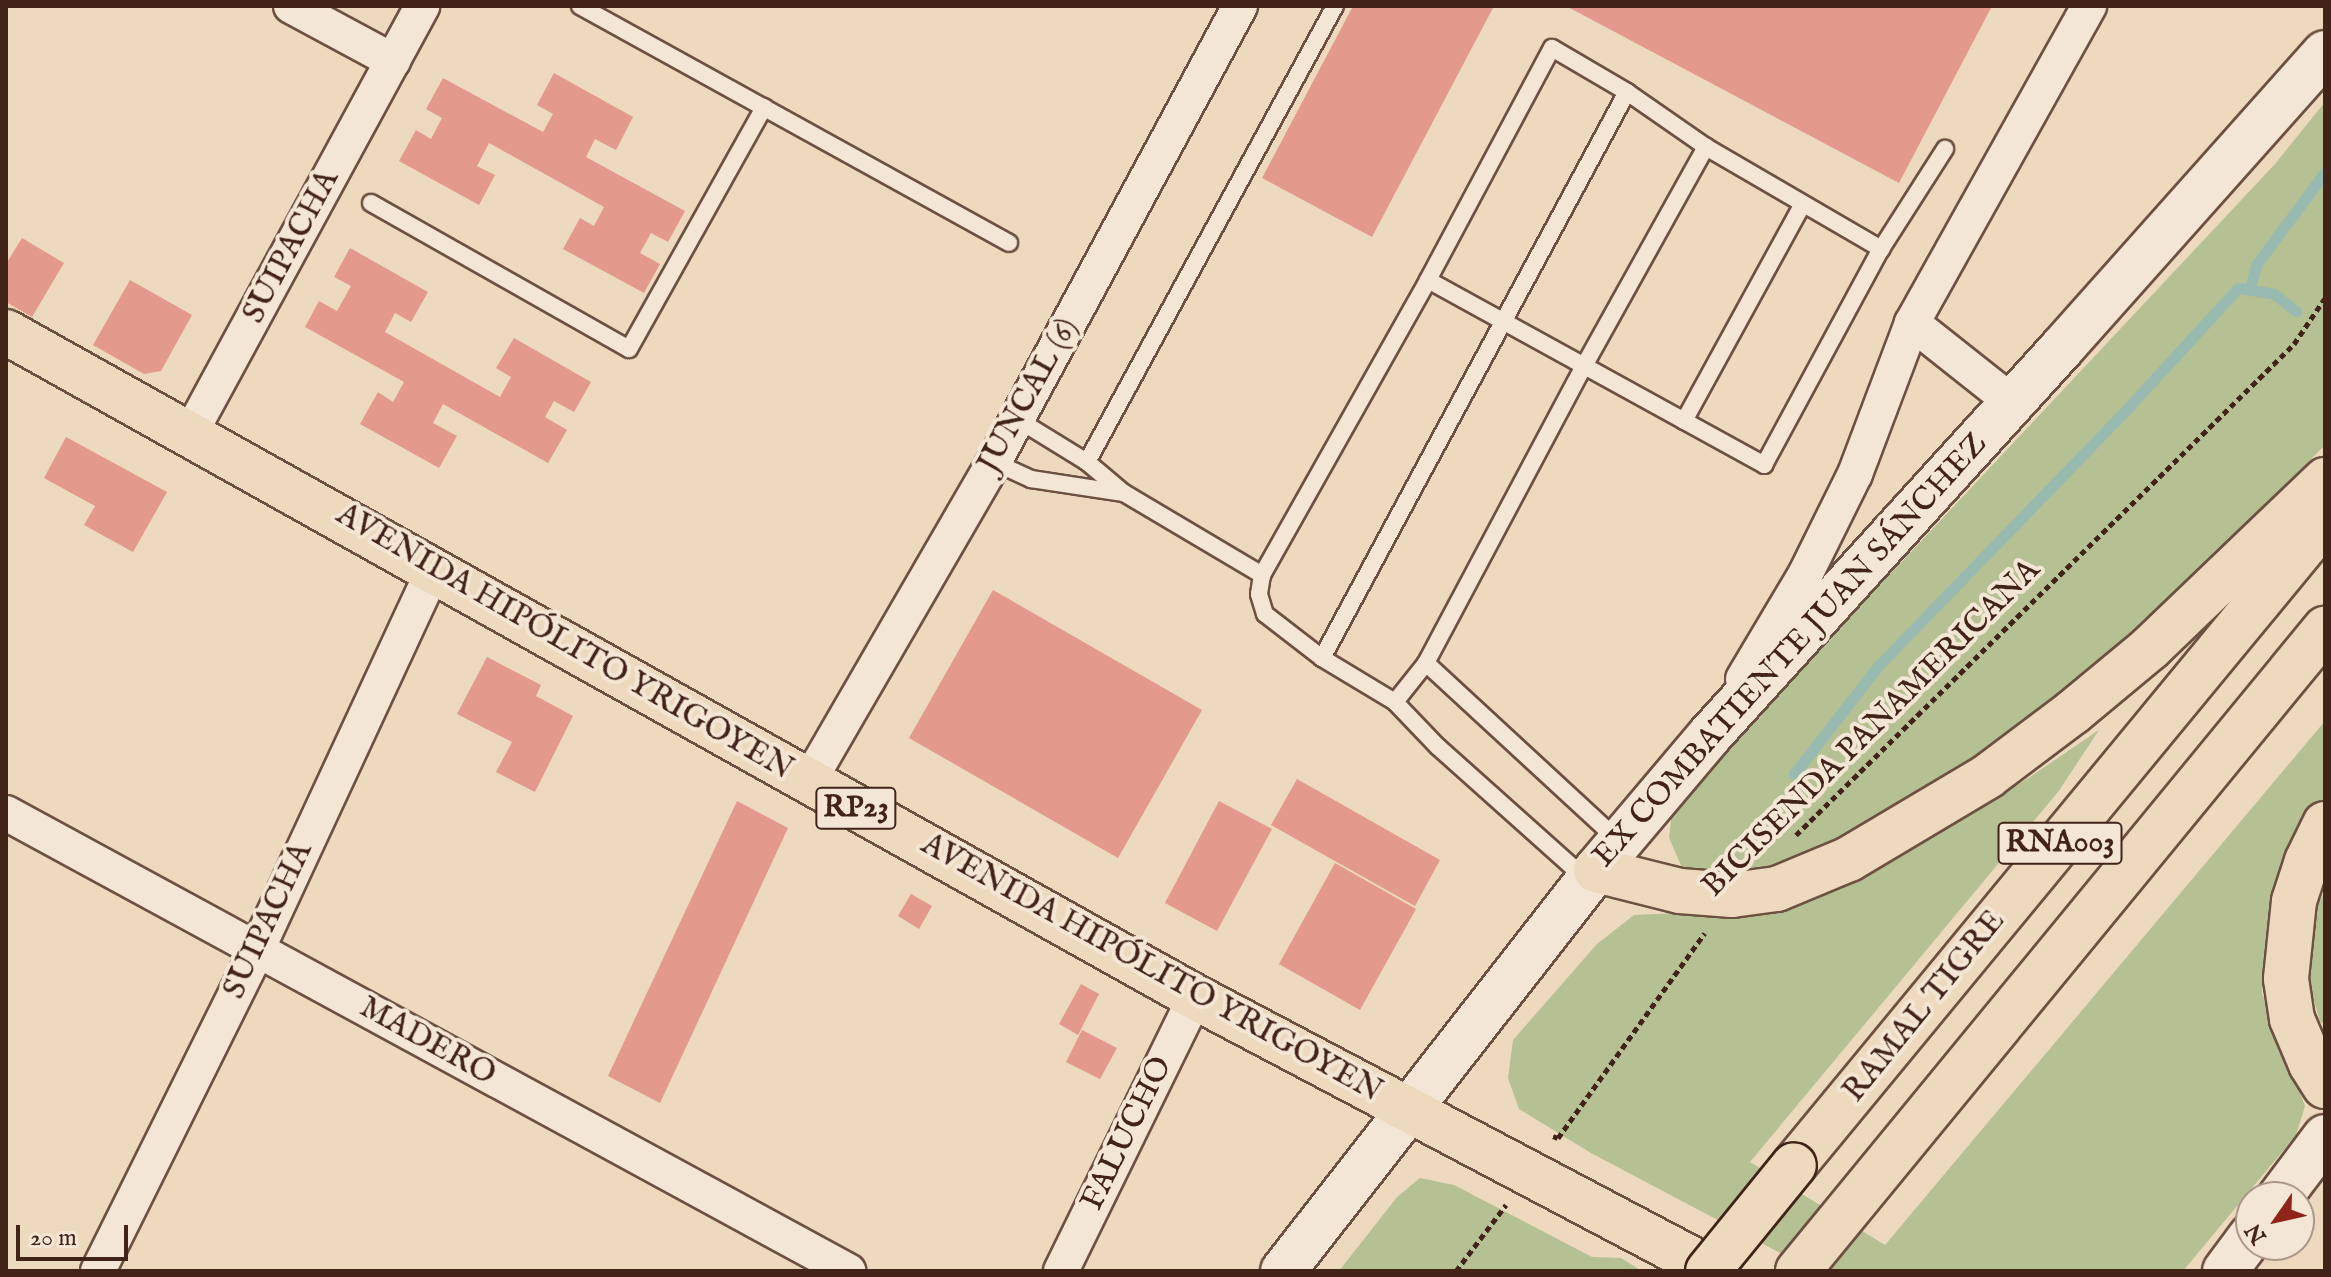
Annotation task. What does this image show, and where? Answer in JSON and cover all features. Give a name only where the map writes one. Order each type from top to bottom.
[{"type":"main road","name":"AVENIDA HIPÓLITO YRIGOYEN","points":[[6,332],[191,432],[1195,997],[1711,1271]]},
{"type":"main road","points":[[1601,864],[1680,891],[1732,895],[1777,889],[1849,859],[1988,776],[2150,648],[2325,480]]},
{"type":"main road","name":"RAMAL TIGRE","points":[[1711,1271],[1794,1165],[2325,521]]},
{"type":"main road","name":"RNA003","points":[[1798,1271],[2325,629]]},
{"type":"main road","points":[[2325,824],[2307,861],[2294,901],[2286,979],[2292,1019],[2311,1064],[2325,1086]]},
{"type":"street","points":[[291,6],[393,61]]},
{"type":"street","name":"SUIPACHA","points":[[191,432],[422,6]]},
{"type":"street","name":"JUNCAL (6)","points":[[809,781],[994,462],[1240,6]]},
{"type":"street","points":[[1710,735],[1805,575],[1855,474],[1912,323],[2089,6]]},
{"type":"street","name":"EX COMBATIENTE JUAN SÁNCHEZ","points":[[1283,1271],[1412,1110],[1601,864],[1710,735],[2013,403],[2325,53]]},
{"type":"street","points":[[1912,323],[2013,403]]},
{"type":"street","name":"SUIPACHA","points":[[98,1271],[257,950],[434,568]]},
{"type":"street","name":"MADERO","points":[[6,813],[848,1271]]},
{"type":"street","name":"FALUCHO","points":[[1061,1271],[1195,997]]},
{"type":"street","points":[[2292,1181],[2325,1137]]},
{"type":"lane","points":[[580,6],[1009,243]]},
{"type":"lane","points":[[1087,462],[1335,6]]},
{"type":"lane","points":[[1601,864],[1438,747],[1395,702],[1322,658],[1265,614],[1259,594],[1262,575],[1428,280],[1552,48],[1627,92],[1706,147],[1881,249]]},
{"type":"lane","points":[[1322,658],[1627,92]]},
{"type":"lane","points":[[371,203],[629,349],[764,107]]},
{"type":"lane","points":[[1395,702],[1426,663],[1584,366],[1706,147]]},
{"type":"lane","points":[[1428,280],[1764,465],[1881,249],[1945,149]]},
{"type":"lane","points":[[1684,421],[1803,204]]},
{"type":"lane","points":[[1017,419],[1087,462],[1124,493],[1262,575]]},
{"type":"lane","points":[[994,462],[1031,479],[1124,493]]},
{"type":"lane","points":[[1426,663],[1601,864]]},
{"type":"path","name":"BICISENDA PANAMERICANA","points":[[1786,844],[2294,344],[2325,298]]},
{"type":"path","name":"BICISENDA PANAMERICANA","points":[[1545,1132],[1558,1138],[1732,895]]},
{"type":"path","points":[[1456,1271],[1507,1204],[1495,1197]]},
{"type":"green space","points":[[2325,102],[2325,445],[2107,664],[1994,755],[1771,880],[1683,870],[1669,838],[1672,811],[2275,164]]},
{"type":"green space","points":[[2325,721],[2325,807],[2270,928],[2262,993],[2305,1106],[2296,1135],[2258,1181],[2235,1181],[2235,1208],[2183,1271],[1814,1271],[1591,1153],[1519,1109],[1508,1078],[1513,1040],[1597,944],[1634,915],[1786,908],[1878,869],[2027,779],[2099,730],[2058,792],[1750,1162],[1885,1245]]},
{"type":"green space","points":[[2325,891],[2325,1024],[2320,1022],[2310,986],[2316,908]]},
{"type":"green space","points":[[1420,1178],[1454,1185],[1592,1257],[1621,1258],[1642,1271],[1339,1271],[1397,1197]]},
{"type":"building","points":[[1353,6],[1494,6],[1372,237],[1262,178]]},
{"type":"building","points":[[1566,6],[1992,6],[1899,183]]},
{"type":"building","points":[[554,73],[633,117],[616,150],[595,139],[586,157],[685,211],[668,242],[651,233],[640,253],[660,264],[644,293],[563,249],[580,218],[594,226],[604,207],[489,143],[477,166],[495,175],[479,205],[399,161],[416,130],[431,139],[442,118],[426,109],[443,78],[543,132],[553,114],[537,105]]},
{"type":"building","points":[[22,238],[64,263],[32,317],[6,302],[6,264]]},
{"type":"building","points":[[350,248],[428,292],[411,322],[395,313],[385,332],[500,397],[511,377],[496,368],[514,338],[591,382],[574,412],[554,401],[545,417],[567,430],[548,463],[443,404],[433,423],[457,436],[439,468],[360,424],[378,392],[393,402],[404,382],[305,327],[319,301],[337,311],[351,286],[334,277]]},
{"type":"building","points":[[130,280],[192,315],[161,371],[144,374],[93,345]]},
{"type":"building","points":[[66,437],[167,492],[133,552],[84,525],[95,506],[44,478]]},
{"type":"building","points":[[993,590],[1202,710],[1118,858],[909,738]]},
{"type":"building","points":[[487,657],[541,685],[536,696],[573,716],[535,792],[496,772],[512,742],[457,714]]},
{"type":"building","points":[[1297,779],[1440,860],[1415,906],[1271,825]]},
{"type":"building","points":[[737,801],[788,828],[660,1103],[608,1076]]},
{"type":"building","points":[[1219,801],[1272,829],[1217,931],[1165,903]]},
{"type":"building","points":[[1335,863],[1416,909],[1360,1010],[1279,964]]},
{"type":"building","points":[[911,894],[932,906],[919,929],[898,916]]},
{"type":"building","points":[[1081,984],[1099,994],[1078,1035],[1059,1024]]},
{"type":"building","points":[[1082,1030],[1117,1048],[1100,1079],[1066,1062]]},
{"type":"waterway","points":[[2250,288],[2256,265],[2325,172]]},
{"type":"waterway","points":[[1794,774],[1879,665],[2125,411],[2238,288],[2274,294],[2296,311]]}]
